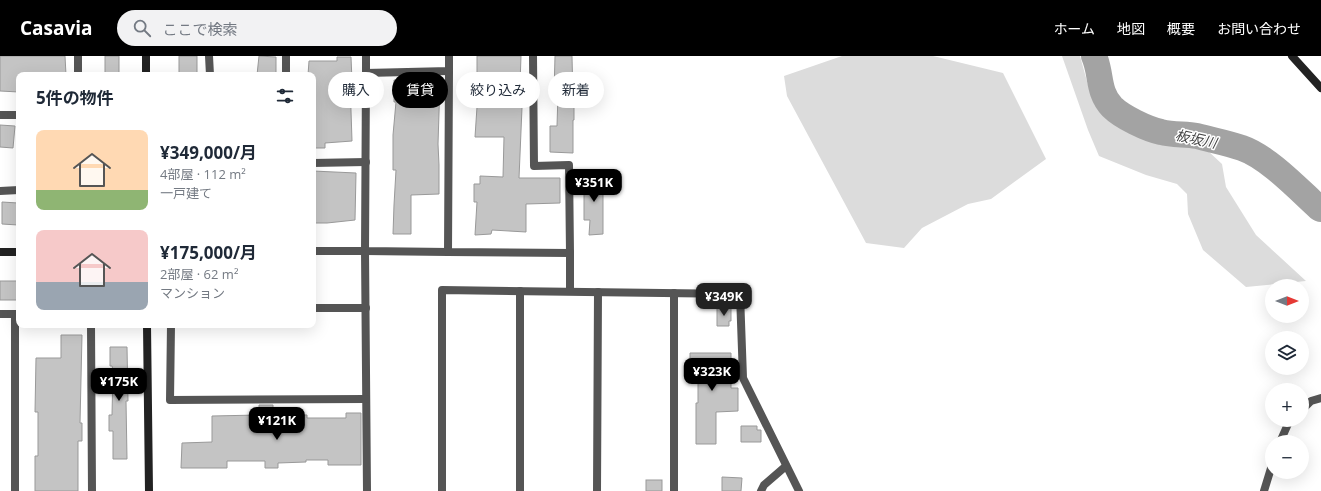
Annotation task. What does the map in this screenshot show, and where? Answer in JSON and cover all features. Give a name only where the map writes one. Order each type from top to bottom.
[{"type":"street","points":[[78,56],[78,72]]},
{"type":"street","points":[[146,56],[146,72]]},
{"type":"street","points":[[209,56],[210,72]]},
{"type":"street","points":[[286,56],[286,72]]},
{"type":"street","points":[[366,56],[366,72]]},
{"type":"street","points":[[448,252],[449,56]]},
{"type":"street","points":[[533,56],[534,166],[569,165],[570,291]]},
{"type":"street","points":[[1292,56],[1321,88]]},
{"type":"street","points":[[384,73],[449,72]]},
{"type":"street","points":[[366,108],[367,491]]},
{"type":"street","points":[[0,115],[16,115]]},
{"type":"street","points":[[316,163],[366,162]]},
{"type":"street","points":[[0,191],[16,190]]},
{"type":"street","points":[[316,251],[570,253]]},
{"type":"street","points":[[0,252],[16,252]]},
{"type":"street","points":[[442,491],[442,290],[740,294],[742,378],[799,491]]},
{"type":"street","points":[[520,291],[520,491]]},
{"type":"street","points":[[597,491],[598,292]]},
{"type":"street","points":[[674,293],[674,491]]},
{"type":"street","points":[[316,308],[366,308]]},
{"type":"street","points":[[0,314],[16,314]]},
{"type":"street","points":[[15,491],[17,328]]},
{"type":"street","points":[[91,328],[92,491]]},
{"type":"street","points":[[147,328],[149,491]]},
{"type":"street","points":[[171,328],[170,400],[366,399]]},
{"type":"street","points":[[1309,403],[1321,398]]},
{"type":"street","points":[[761,491],[764,485],[786,466]]},
{"type":"street","points":[[1264,491],[1268,479]]},
{"type":"shaded area","points":[[842,56],[933,56],[1003,73],[1046,159],[991,199],[968,204],[922,228],[904,248],[866,243],[787,96],[784,76]]},
{"type":"shaded area","points":[[1062,56],[1080,56],[1088,85],[1111,120],[1207,150],[1222,164],[1226,187],[1256,235],[1304,279],[1265,279],[1265,285],[1246,287],[1203,250],[1188,214],[1187,194],[1177,184],[1146,175],[1099,156],[1088,130]]},
{"type":"building","points":[[0,56],[65,56],[66,72],[16,72],[16,92],[0,91]]},
{"type":"building","points":[[105,56],[119,56],[119,72],[105,72]]},
{"type":"building","points":[[179,56],[197,56],[197,72],[179,72]]},
{"type":"building","points":[[259,56],[276,57],[276,72],[257,72]]},
{"type":"building","points":[[477,56],[521,56],[520,72],[477,72]]},
{"type":"building","points":[[555,56],[572,56],[572,72],[555,72]]},
{"type":"building","points":[[337,57],[351,57],[352,72],[328,72],[328,108],[351,108],[352,141],[325,143],[325,148],[316,148],[316,72],[308,72],[309,61],[337,61]]},
{"type":"building","points":[[395,108],[439,108],[439,194],[411,195],[411,234],[393,234],[396,170],[393,170],[393,135]]},
{"type":"building","points":[[477,108],[522,108],[519,178],[560,178],[560,203],[526,204],[526,232],[492,230],[491,234],[475,235],[477,202],[474,202],[474,184],[480,184],[480,176],[503,177],[504,137],[475,137]]},
{"type":"building","points":[[558,108],[574,108],[573,153],[550,152],[550,126],[557,126]]},
{"type":"building","points":[[0,125],[15,126],[13,148],[0,147]]},
{"type":"building","points":[[316,171],[356,173],[355,220],[316,223]]},
{"type":"building","points":[[584,175],[603,175],[603,234],[589,235],[590,220],[584,220]]},
{"type":"building","points":[[2,202],[16,203],[16,225],[2,224]]},
{"type":"building","points":[[0,281],[16,281],[16,300],[0,300]]},
{"type":"building","points":[[717,308],[731,308],[731,321],[729,321],[729,326],[717,326]]},
{"type":"building","points":[[61,335],[82,335],[80,423],[82,423],[82,441],[78,441],[78,491],[35,491],[35,456],[38,456],[38,412],[35,412],[36,358],[61,358]]},
{"type":"building","points":[[110,347],[127,347],[127,459],[113,459],[113,431],[109,431],[109,415],[112,415],[113,370],[112,366],[110,366]]},
{"type":"building","points":[[690,353],[731,353],[731,388],[738,388],[738,411],[716,412],[716,444],[696,444],[696,403],[698,403],[698,381],[690,381]]},
{"type":"building","points":[[259,405],[273,405],[273,414],[307,415],[307,418],[346,418],[346,413],[361,413],[361,465],[328,465],[328,460],[306,460],[306,462],[278,463],[278,468],[265,468],[265,461],[227,461],[227,468],[181,468],[182,443],[212,442],[212,416],[259,415]]},
{"type":"building","points":[[741,426],[757,426],[757,430],[761,430],[761,442],[741,442]]},
{"type":"building","points":[[722,477],[742,478],[741,491],[722,491]]},
{"type":"building","points":[[646,480],[662,480],[662,491],[646,491]]},
{"type":"waterway","name":"板坂川","points":[[1094,56],[1104,95],[1116,111],[1135,122],[1161,132],[1197,136],[1237,146],[1252,152],[1272,166],[1321,209]]}]
